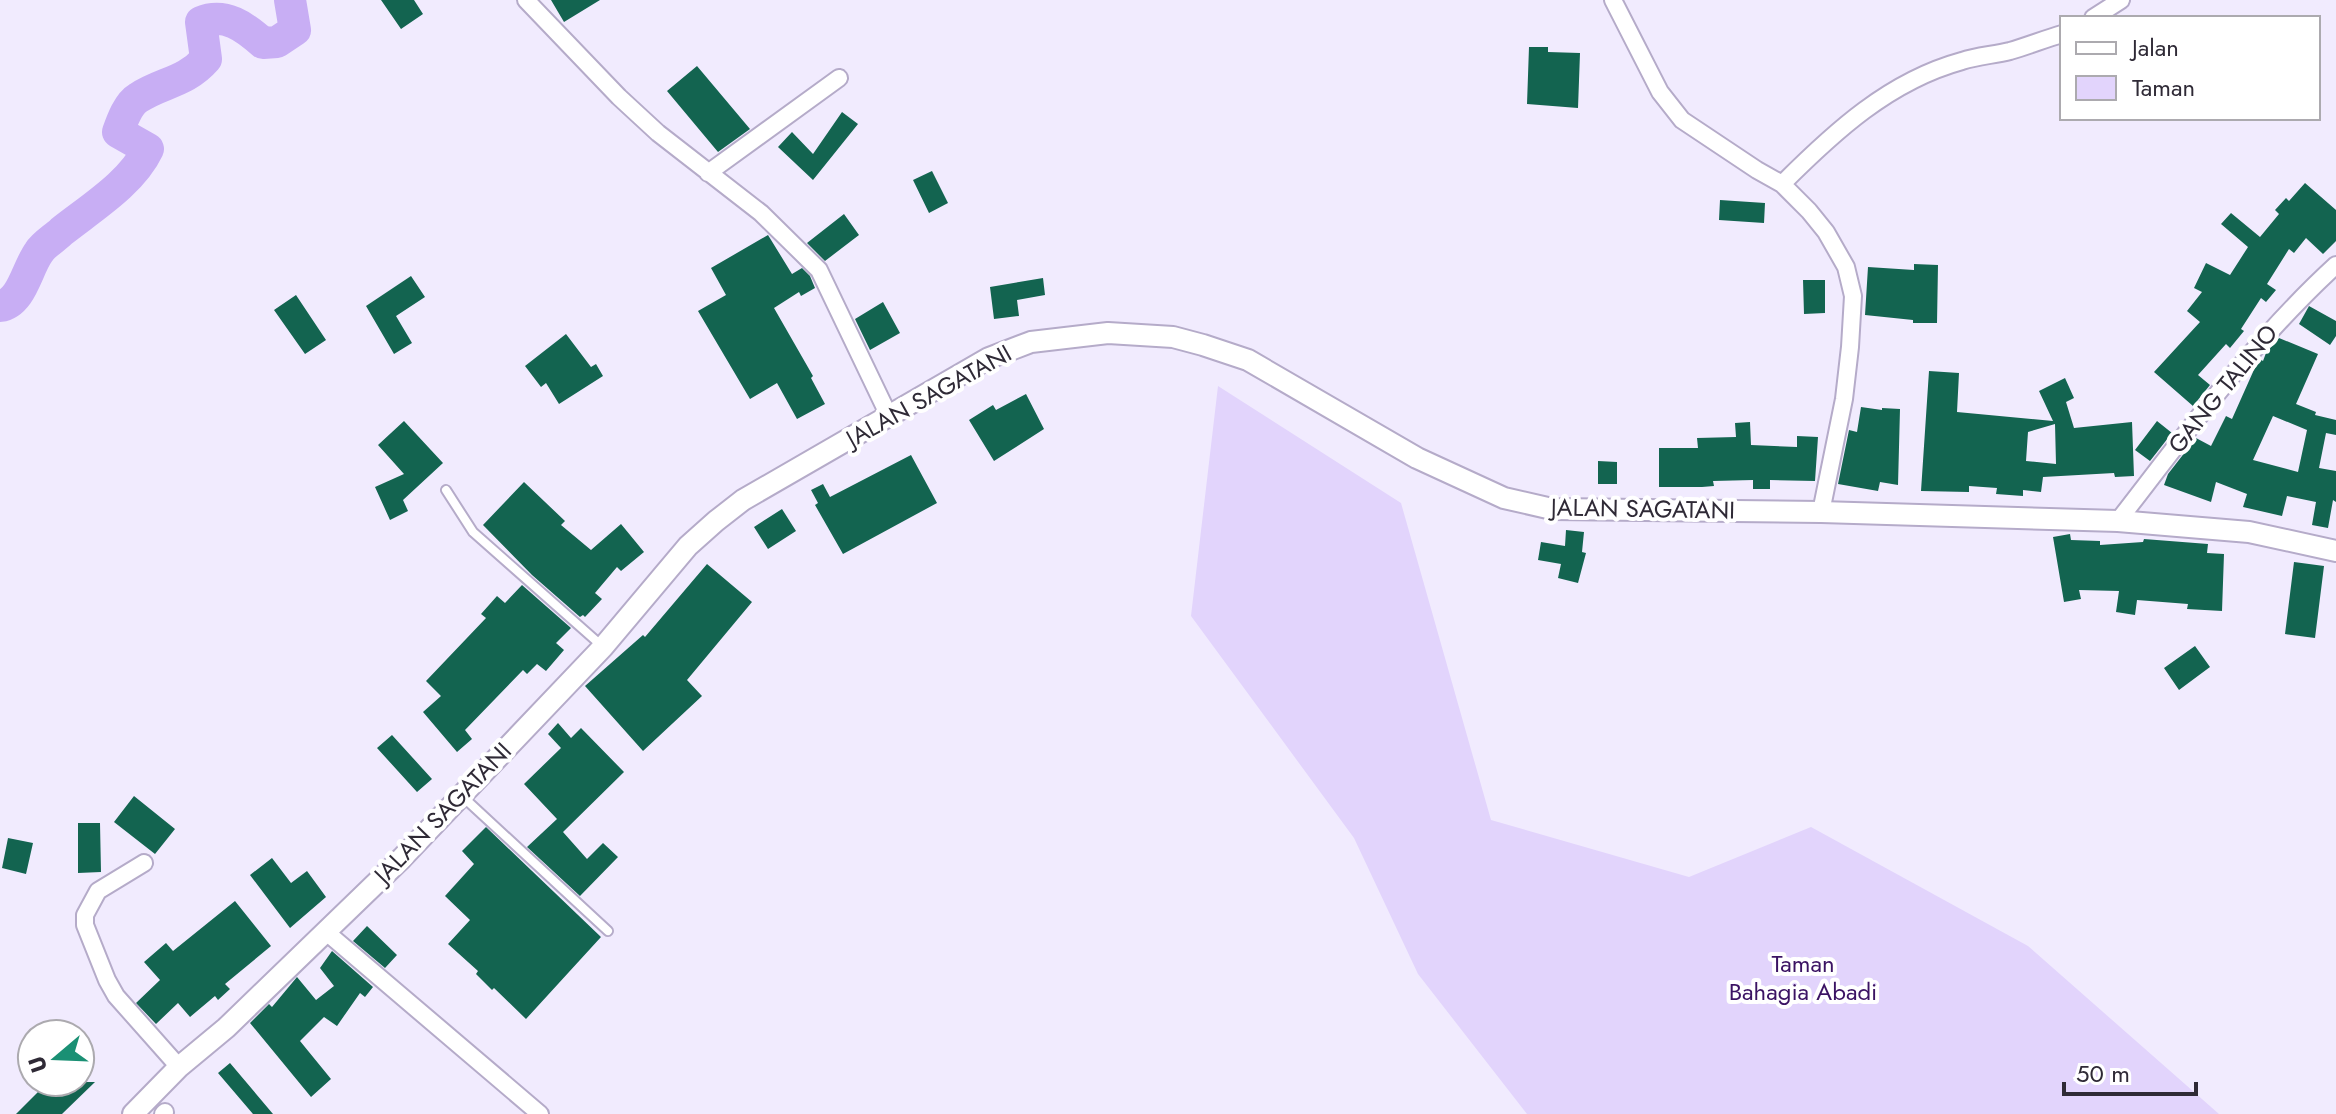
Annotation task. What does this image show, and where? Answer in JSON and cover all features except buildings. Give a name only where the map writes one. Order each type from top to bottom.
[{"type":"street","points":[[526,0],[658,133],[761,213],[819,270],[888,414]]},
{"type":"street","points":[[1613,0],[1654,81],[1682,120],[1782,184],[1826,232],[1846,267],[1853,296],[1844,399],[1821,512]]},
{"type":"street","points":[[2096,16],[2121,0]]},
{"type":"street","points":[[1782,184],[1832,134],[1875,102],[1916,79],[1960,61],[2012,50],[2060,35]]},
{"type":"street","points":[[708,173],[839,78]]},
{"type":"street","name":"GANG TALINO","points":[[2118,521],[2234,372],[2292,304],[2336,265]]},
{"type":"street","name":"JALAN SAGATANI","points":[[133,1114],[161,1110],[179,1067],[226,1028],[402,858],[603,647],[688,546],[716,521],[743,500],[888,414],[1010,349],[1068,337],[1108,333],[1173,337],[1248,360],[1417,458],[1504,498],[1552,509],[1821,512],[2118,521],[2249,532],[2336,551]]},
{"type":"street","points":[[144,863],[98,891],[85,915],[85,925],[116,996],[179,1067]]},
{"type":"street","points":[[325,931],[540,1114]]},
{"type":"lane","points":[[446,490],[473,532],[603,647]]},
{"type":"lane","points":[[461,795],[608,931]]},
{"type":"green space","name":"Taman Bahagia Abadi","points":[[1218,386],[1401,503],[1491,820],[1689,877],[1811,827],[2028,946],[2219,1114],[1527,1114],[1418,974],[1354,838],[1191,616]]},
{"type":"waterway","points":[[0,306],[14,299],[44,246],[110,194],[141,161],[148,149],[118,132],[123,118],[138,98],[182,78],[206,59],[201,22],[226,20],[242,27],[263,43],[277,42],[295,30],[290,0]]}]
